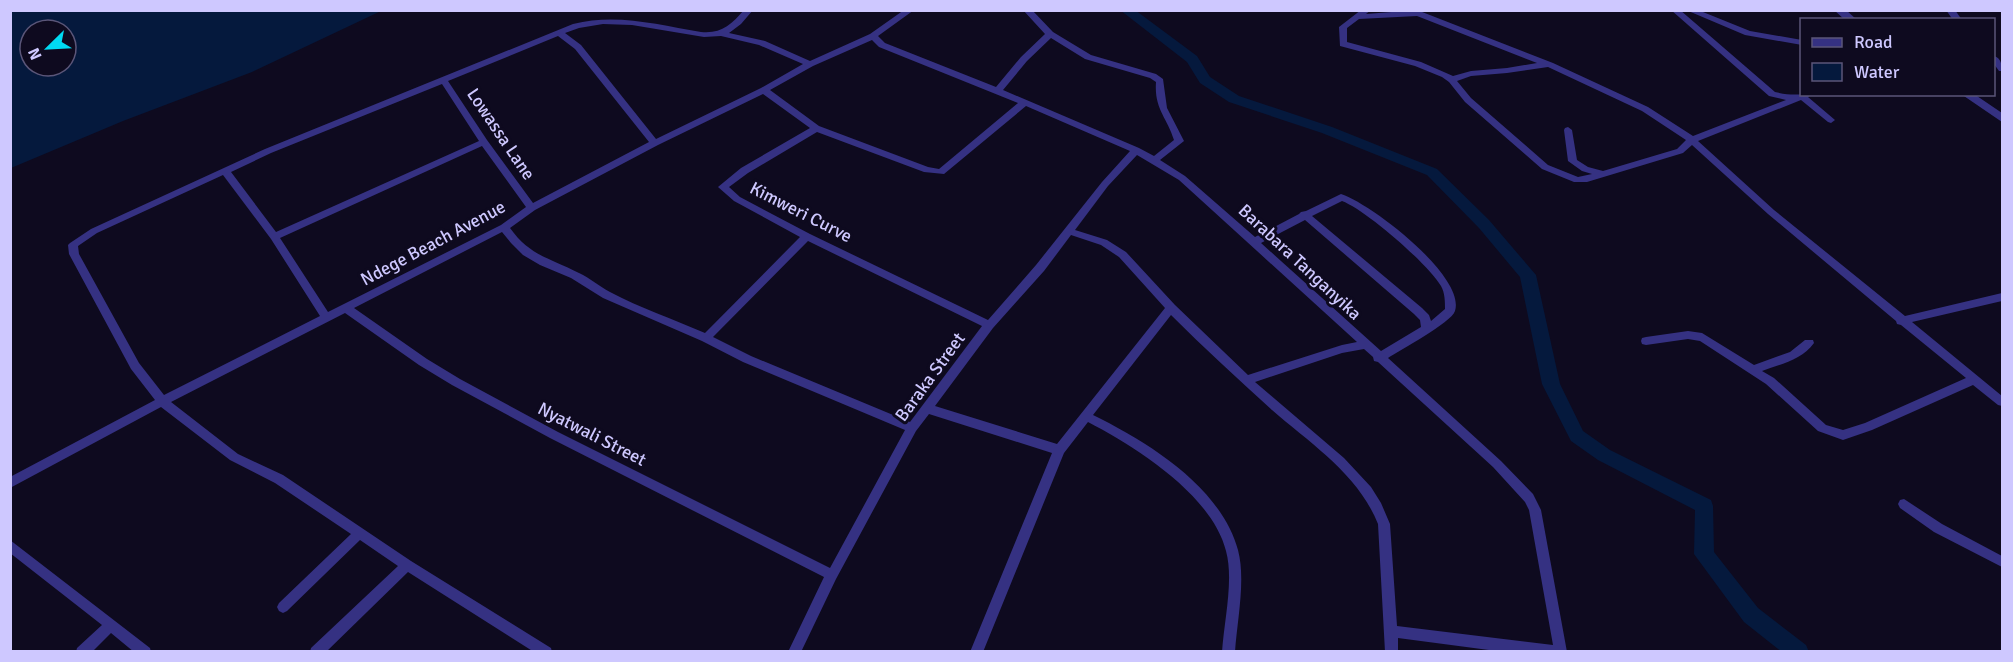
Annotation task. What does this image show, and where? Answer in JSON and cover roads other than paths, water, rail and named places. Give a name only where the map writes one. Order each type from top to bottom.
[{"type":"street","points":[[723,34],[749,10]]},
{"type":"street","name":"Ndege Beach Avenue","points":[[10,483],[162,401],[504,227],[532,208],[656,143],[765,90],[810,64],[873,36],[910,10]]},
{"type":"street","points":[[1027,10],[1050,34],[1088,57],[1154,76],[1160,81],[1161,108],[1177,133],[1179,141],[1154,160]]},
{"type":"street","points":[[1367,10],[1343,27],[1344,44],[1418,64],[1452,80],[1468,100],[1545,166],[1577,180],[1603,175],[1680,151],[1692,140],[1801,97]]},
{"type":"street","points":[[1676,10],[1772,94],[1801,97],[1831,120]]},
{"type":"street","points":[[1690,10],[1748,33],[1800,43]]},
{"type":"street","points":[[1356,17],[1412,12],[1556,68],[1646,109],[1692,140],[1771,212],[2002,402]]},
{"type":"street","points":[[546,651],[408,565],[279,479],[234,457],[162,401],[135,366],[103,310],[74,254],[73,245],[94,231],[298,138],[585,23],[612,20],[707,36],[723,34],[762,43],[810,64]]},
{"type":"street","points":[[559,33],[582,51],[586,59],[656,143]]},
{"type":"street","points":[[998,91],[1024,59],[1050,34]]},
{"type":"street","name":"Barabara Tanganyika","points":[[873,36],[882,45],[998,91],[1136,150],[1182,178],[1254,242],[1378,358],[1497,464],[1529,498],[1535,510],[1541,538],[1561,651]]},
{"type":"street","points":[[1452,80],[1476,71],[1504,71],[1531,65],[1556,68]]},
{"type":"street","name":"Lowassa Lane","points":[[442,79],[532,208]]},
{"type":"street","points":[[765,90],[816,128],[927,170],[941,172],[1024,103]]},
{"type":"street","points":[[1969,96],[2002,118]]},
{"type":"street","name":"Kimweri Curve","points":[[816,128],[796,142],[737,174],[723,187],[737,199],[807,236],[989,325]]},
{"type":"street","points":[[1568,130],[1573,160],[1580,167],[1603,175]]},
{"type":"street","points":[[274,237],[484,142]]},
{"type":"street","name":"Baraka Street","points":[[794,651],[832,575],[912,428],[989,325],[1040,267],[1105,184],[1136,150]]},
{"type":"street","points":[[225,171],[274,237],[327,318]]},
{"type":"street","points":[[1254,242],[1335,199],[1346,198],[1355,202],[1414,250],[1445,284],[1451,300],[1450,311],[1427,329],[1378,358]]},
{"type":"street","points":[[1304,214],[1418,311],[1425,318],[1427,329]]},
{"type":"street","points":[[504,227],[513,241],[544,262],[574,275],[608,295],[747,358],[912,428]]},
{"type":"street","points":[[1068,231],[1101,240],[1125,255],[1170,308],[1247,380],[1340,461],[1380,508],[1386,541],[1392,651]]},
{"type":"street","points":[[706,338],[807,236]]},
{"type":"street","points":[[1901,321],[2002,297]]},
{"type":"street","name":"Nyatwali Street","points":[[346,308],[423,362],[456,382],[554,435],[832,575]]},
{"type":"street","points":[[976,651],[1059,450],[1170,308]]},
{"type":"street","points":[[1646,341],[1688,335],[1702,337],[1770,381],[1822,428],[1843,435],[1868,427],[1973,380]]},
{"type":"street","points":[[1752,370],[1794,355],[1809,343]]},
{"type":"street","points":[[1247,380],[1342,349],[1365,345]]},
{"type":"street","points":[[926,408],[1059,450]]},
{"type":"street","points":[[1086,416],[1135,442],[1198,494],[1216,514],[1232,552],[1232,597],[1228,651]]},
{"type":"street","points":[[1904,504],[1938,528],[2002,562]]},
{"type":"street","points":[[283,607],[360,533]]},
{"type":"street","points":[[12,550],[145,651]]},
{"type":"street","points":[[316,651],[408,565]]},
{"type":"street","points":[[82,651],[110,626]]},
{"type":"street","points":[[1391,631],[1556,651]]},
{"type":"water","points":[[11,10],[381,10],[252,72],[123,121],[11,168]]},
{"type":"waterway","points":[[1126,10],[1192,59],[1205,80],[1234,99],[1327,130],[1432,172],[1484,224],[1528,275],[1551,384],[1577,436],[1604,455],[1704,506],[1704,554],[1751,615],[1799,652]]}]
